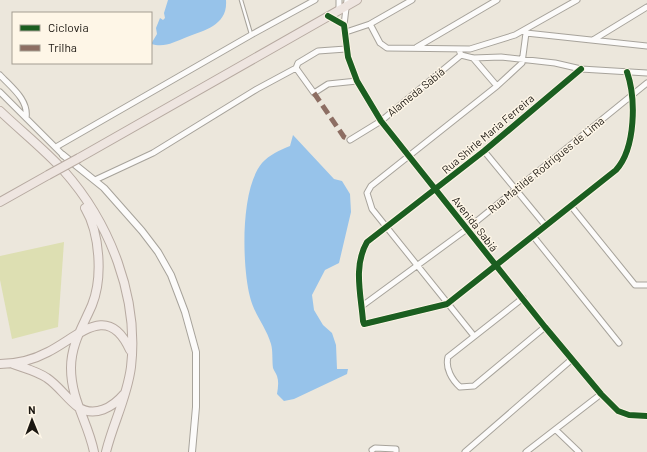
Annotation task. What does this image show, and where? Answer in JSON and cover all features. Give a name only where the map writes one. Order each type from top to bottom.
[{"type":"highway","points":[[0,202],[339,10],[347,3],[357,0]]},
{"type":"main road","points":[[0,111],[64,172],[87,202],[102,226],[121,274],[131,317],[131,367],[127,390],[106,452]]},
{"type":"main road","points":[[64,172],[89,214],[97,242],[96,290],[92,304],[78,333],[71,366],[74,395],[92,441],[94,452]]},
{"type":"main road","points":[[0,364],[12,364],[29,360],[47,353],[78,333],[98,324],[105,325],[121,334],[132,354]]},
{"type":"main road","points":[[12,364],[47,378],[78,407],[85,411],[102,410],[118,401],[127,390]]},
{"type":"street","points":[[56,148],[251,35],[315,0]]},
{"type":"street","points":[[338,0],[339,10]]},
{"type":"street","points":[[346,32],[370,24],[412,0]]},
{"type":"street","points":[[415,48],[497,0]]},
{"type":"street","points":[[460,52],[525,32],[577,0]]},
{"type":"street","points":[[328,16],[344,25],[347,3]]},
{"type":"street","points":[[593,40],[647,7]]},
{"type":"street","points":[[370,24],[383,46],[392,49],[415,48],[460,52],[473,58],[523,59],[555,63],[581,69],[647,73]]},
{"type":"street","name":"Avenida Sabiá","points":[[344,25],[346,32],[346,49],[357,81],[381,121],[408,156],[523,298],[571,360],[601,394],[618,412],[629,415],[647,416]]},
{"type":"street","points":[[525,32],[647,46]]},
{"type":"street","points":[[474,336],[372,209],[367,193],[371,186],[497,86],[522,63],[525,32]]},
{"type":"street","points":[[95,180],[153,153],[257,89],[296,68],[298,63],[314,52],[346,49]]},
{"type":"street","name":"Alameda Sabiá","points":[[350,140],[381,121],[460,52]]},
{"type":"street","points":[[473,58],[497,86]]},
{"type":"street","points":[[296,68],[314,93],[328,84],[357,81]]},
{"type":"street","name":"Rua Shirle Maria Ferreira","points":[[362,306],[359,281],[361,252],[367,242],[436,190],[581,69]]},
{"type":"street","points":[[362,306],[364,324],[447,304],[545,225],[571,206],[622,163],[628,148],[633,109],[633,94],[627,72]]},
{"type":"street","points":[[0,75],[18,94],[26,106],[26,118]]},
{"type":"street","name":"Rua Matilde Rodrigues de Lima","points":[[362,306],[467,229],[647,83]]},
{"type":"street","points":[[0,92],[63,155],[104,188],[142,231],[158,252],[171,275],[186,312],[196,352],[196,407],[192,452]]},
{"type":"street","points":[[484,151],[515,191],[545,225]]},
{"type":"street","points":[[571,206],[635,285],[647,284]]},
{"type":"street","points":[[533,236],[619,343]]},
{"type":"street","points":[[523,298],[453,351],[448,360],[452,381],[460,387],[471,388],[545,327]]},
{"type":"street","points":[[465,452],[571,360]]},
{"type":"street","points":[[526,452],[601,394]]},
{"type":"street","points":[[556,430],[579,452]]},
{"type":"street","points":[[372,450],[375,448],[396,451]]},
{"type":"lane","points":[[241,0],[251,35]]},
{"type":"green space","points":[[64,242],[58,327],[12,339],[0,280],[0,256]]},
{"type":"water","points":[[168,0],[226,0],[226,8],[223,15],[219,21],[208,29],[169,44],[152,44],[157,34],[156,28],[160,18],[163,20],[165,18],[164,13]]},
{"type":"water","points":[[293,135],[334,179],[342,181],[350,194],[351,212],[339,263],[325,270],[312,295],[314,310],[323,325],[332,333],[336,345],[337,369],[348,369],[347,374],[294,399],[284,401],[277,394],[278,380],[273,368],[271,344],[254,309],[250,297],[245,267],[244,248],[246,209],[255,175],[262,163],[268,158],[290,146]]},
{"type":"marked path","points":[[314,93],[344,137],[350,140]]},
{"type":"cycle path","points":[[328,16],[344,25],[348,57],[357,81],[381,121],[545,327],[601,394],[618,411],[629,415],[647,416]]},
{"type":"cycle path","points":[[581,69],[484,151],[367,242],[360,261],[359,271],[364,324],[447,304],[616,170],[623,161],[631,136],[633,109],[632,95],[627,72]]}]
